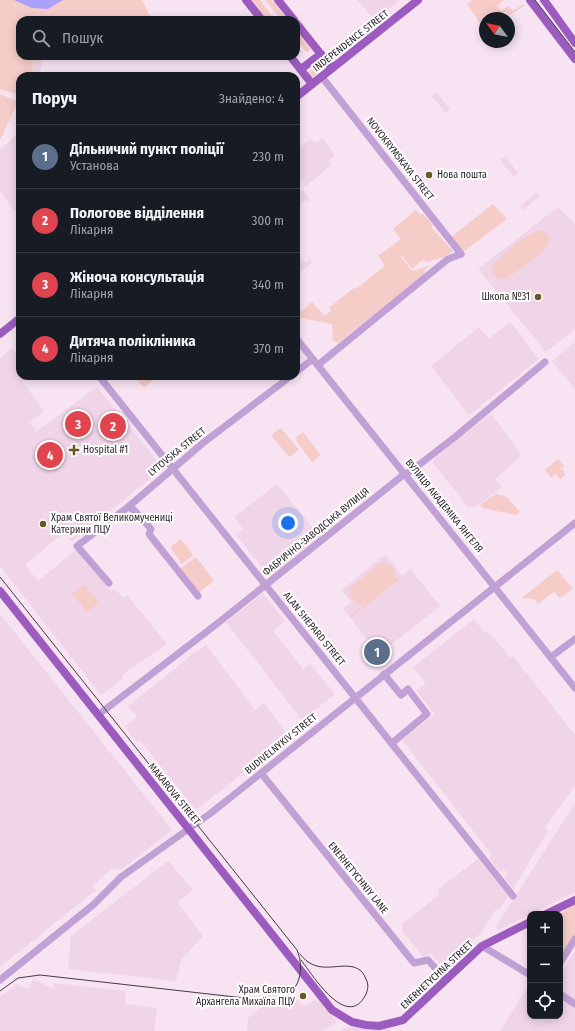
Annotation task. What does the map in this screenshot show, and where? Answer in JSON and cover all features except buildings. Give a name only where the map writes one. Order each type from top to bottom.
[{"type":"main road","points":[[246,0],[259,16]]},
{"type":"main road","points":[[278,0],[291,16]]},
{"type":"main road","name":"INDEPENDENCE STREET","points":[[300,94],[418,0]]},
{"type":"main road","points":[[530,0],[575,59]]},
{"type":"main road","points":[[544,0],[575,43]]},
{"type":"main road","points":[[300,28],[332,68]]},
{"type":"main road","points":[[301,69],[321,54]]},
{"type":"main road","points":[[293,60],[312,84]]},
{"type":"main road","points":[[0,334],[16,321]]},
{"type":"main road","name":"MAKAROVA STREET","points":[[0,591],[190,828],[332,1010]]},
{"type":"main road","points":[[552,911],[575,900]]},
{"type":"main road","name":"ENERHETYCHNA STREET","points":[[332,1010],[352,1022],[366,1025],[379,1026],[403,1020],[482,946],[527,924]]},
{"type":"street","name":"NOVOKRYMSKAYA STREET","points":[[318,365],[448,259],[461,254],[322,77]]},
{"type":"street","name":"ВУЛИЦЯ АКАДЕМІКА ЯНГЕЛЯ","points":[[300,343],[575,688]]},
{"type":"street","points":[[300,369],[313,359]]},
{"type":"street","name":"ФАБРИЧНО-ЗАВОДСЬКА ВУЛИЦЯ","points":[[98,714],[266,585],[364,506],[406,475],[545,362]]},
{"type":"street","name":"ALAN SHEPARD STREET","points":[[102,380],[513,896]]},
{"type":"street","name":"LYTOVSKA STREET","points":[[109,583],[77,546],[128,507],[172,467],[286,380]]},
{"type":"street","points":[[128,507],[134,510],[150,529],[149,534],[198,596]]},
{"type":"street","name":"BUDIVELNYKIV STREET","points":[[0,980],[93,905],[121,877],[190,828],[575,523]]},
{"type":"street","points":[[551,657],[575,639]]},
{"type":"street","points":[[384,674],[401,695],[408,689],[427,714],[392,743]]},
{"type":"street","name":"ENERHETYCHNIY LANE","points":[[260,773],[414,963],[428,960],[446,980]]},
{"type":"street","points":[[563,958],[575,939]]},
{"type":"street","points":[[482,946],[527,973]]},
{"type":"street","points":[[563,996],[575,1004]]},
{"type":"shaded area","points":[[0,0],[142,0],[150,16],[16,16],[16,60],[34,60],[32,72],[16,72],[16,94],[0,89]]},
{"type":"shaded area","points":[[14,0],[63,0],[48,9],[32,8]]},
{"type":"shaded area","points":[[251,0],[260,0],[272,16],[264,16]]},
{"type":"shaded area","points":[[265,0],[272,0],[285,16],[278,16]]},
{"type":"shaded area","points":[[357,0],[400,0],[375,20]]},
{"type":"shaded area","points":[[472,0],[504,0],[497,6],[501,11],[508,6],[513,11],[523,4],[524,6],[515,12],[479,12],[479,22],[467,4]]},
{"type":"shaded area","points":[[300,35],[311,49],[307,53],[300,44]]},
{"type":"shaded area","points":[[34,60],[43,60],[40,72],[32,72]]},
{"type":"shaded area","points":[[322,62],[326,67],[312,78],[308,72]]},
{"type":"shaded area","points":[[436,92],[450,109],[446,113],[431,96]]},
{"type":"shaded area","points":[[0,94],[16,101],[16,106],[0,140]]},
{"type":"shaded area","points":[[16,135],[16,212],[0,191],[0,150]]},
{"type":"shaded area","points":[[322,138],[335,155],[328,161],[331,165],[306,186],[300,179],[300,147],[311,139],[315,143]]},
{"type":"shaded area","points":[[505,156],[518,173],[514,177],[500,160]]},
{"type":"shaded area","points":[[303,190],[310,200],[307,202],[305,200],[300,204],[300,193]]},
{"type":"shaded area","points":[[537,192],[540,196],[523,210],[520,206]]},
{"type":"shaded area","points":[[493,204],[507,219],[463,252],[451,237]]},
{"type":"shaded area","name":"Школа №31","points":[[558,207],[575,225],[575,329],[546,352],[478,269]]},
{"type":"shaded area","points":[[416,210],[420,215],[423,214],[433,225],[431,227],[453,251],[444,257],[428,262],[422,260],[412,269],[400,253],[412,271],[432,265],[424,270],[425,272],[420,278],[338,343],[333,341],[332,324],[300,318],[300,313],[312,302],[325,316],[331,311],[329,307],[354,288],[356,289],[385,266],[378,256],[401,239],[393,229]]},
{"type":"shaded area","points":[[541,230],[548,235],[549,241],[545,249],[528,264],[504,279],[500,280],[494,276],[492,269],[499,258],[521,240]]},
{"type":"shaded area","points":[[300,257],[305,263],[310,259],[312,263],[300,273]]},
{"type":"shaded area","points":[[510,322],[539,359],[469,415],[431,366],[479,327],[489,339]]},
{"type":"shaded area","points":[[575,342],[575,389],[552,361]]},
{"type":"shaded area","name":"Hospital #1","points":[[12,348],[16,353],[16,380],[23,380],[22,381],[44,411],[30,422],[36,432],[97,387],[163,468],[72,542],[64,532],[25,565],[38,581],[77,549],[111,591],[115,589],[123,598],[127,595],[167,644],[122,675],[123,678],[101,695],[0,566],[0,358]]},
{"type":"shaded area","points":[[137,380],[154,380],[144,388]]},
{"type":"shaded area","points":[[489,415],[492,415],[520,453],[520,457],[495,479],[502,487],[478,506],[469,508],[433,463],[435,458]]},
{"type":"shaded area","points":[[281,428],[299,450],[289,457],[271,435]]},
{"type":"shaded area","points":[[303,432],[321,455],[312,462],[297,442],[296,437]]},
{"type":"shaded area","points":[[558,459],[564,466],[557,472],[563,469],[565,475],[560,479],[556,474],[551,478],[545,470]]},
{"type":"shaded area","points":[[277,484],[321,538],[271,578],[236,535],[243,529],[234,517]]},
{"type":"shaded area","points":[[496,494],[507,497],[520,512],[516,515],[483,508],[480,505]]},
{"type":"shaded area","points":[[181,539],[193,555],[182,564],[170,547]]},
{"type":"shaded area","points":[[383,556],[387,556],[402,576],[410,569],[440,606],[382,652],[376,644],[373,646],[343,609],[351,602],[342,590]]},
{"type":"shaded area","points":[[196,557],[214,581],[198,593],[180,569]]},
{"type":"shaded area","points":[[381,562],[392,565],[396,579],[401,576],[402,577],[352,617],[351,615],[363,606],[351,599],[349,593],[350,588]]},
{"type":"shaded area","points":[[557,570],[573,589],[560,598],[554,592],[538,604],[534,599],[522,598]]},
{"type":"shaded area","points":[[84,584],[99,603],[87,612],[72,594]]},
{"type":"shaded area","points":[[263,593],[285,621],[273,631],[303,669],[310,664],[335,694],[302,720],[226,622]]},
{"type":"shaded area","points":[[0,614],[172,830],[122,869],[112,869],[92,886],[96,890],[0,967]]},
{"type":"shaded area","points":[[474,619],[485,633],[487,632],[490,635],[491,634],[510,658],[513,656],[575,735],[575,786],[545,827],[548,831],[513,889],[504,877],[508,874],[504,869],[500,872],[489,858],[492,855],[402,740],[435,714],[416,691],[426,683],[413,667]]},
{"type":"shaded area","points":[[206,645],[255,710],[264,703],[289,737],[196,810],[140,740],[136,742],[125,727],[137,717],[128,706],[187,658]]},
{"type":"shaded area","points":[[575,803],[575,892],[537,911],[527,911],[527,916],[499,930],[495,928]]},
{"type":"shaded area","points":[[478,859],[508,896],[500,909],[496,909],[481,933],[441,965],[430,953],[424,957],[402,931],[402,924],[440,894],[437,890]]},
{"type":"shaded area","points":[[168,861],[193,890],[177,902],[203,936],[181,960],[176,981],[68,969],[71,936]]},
{"type":"shaded area","points":[[575,902],[575,945],[563,964],[563,947],[563,912]]},
{"type":"shaded area","points":[[575,951],[575,1031],[500,1031],[527,988],[527,1019],[563,1019],[563,971]]},
{"type":"shaded area","points":[[33,979],[54,989],[54,983],[126,991],[125,1004],[157,1008],[154,1031],[0,1031],[0,997],[16,985],[29,989]]},
{"type":"shaded area","points":[[292,995],[304,1007],[317,999],[337,1022],[322,1031],[247,1031],[248,1018],[266,1004],[282,1001]]},
{"type":"shaded area","points":[[348,1027],[391,1029],[391,1031],[340,1031]]},
{"type":"tram line","points":[[535,0],[575,52]]},
{"type":"tram line","points":[[0,577],[297,950],[301,967],[298,983],[288,995],[271,1001],[40,975],[18,978],[0,991]]},
{"type":"tram line","points":[[300,954],[307,961],[317,966],[344,966],[357,968],[362,972],[368,983],[365,996],[357,1005],[349,1007],[339,1003],[321,987],[301,960]]},
{"type":"place","name":"Нова пошта","points":[[429,175]]},
{"type":"place","name":"Школа №31","points":[[538,297]]},
{"type":"place","name":"Жіноча консультація","points":[[78,424]]},
{"type":"place","name":"Пологове відділення","points":[[113,426]]},
{"type":"place","name":"Hospital #1","points":[[74,450]]},
{"type":"place","name":"Дитяча полікліника","points":[[50,455]]},
{"type":"place","name":"Храм Святої Великомучениці Катерини ПЦУ","points":[[43,524]]},
{"type":"place","name":"Дільничий пункт поліції","points":[[377,652]]},
{"type":"place","name":"Храм Святого Архангела Михаїла ПЦУ","points":[[303,996]]}]
